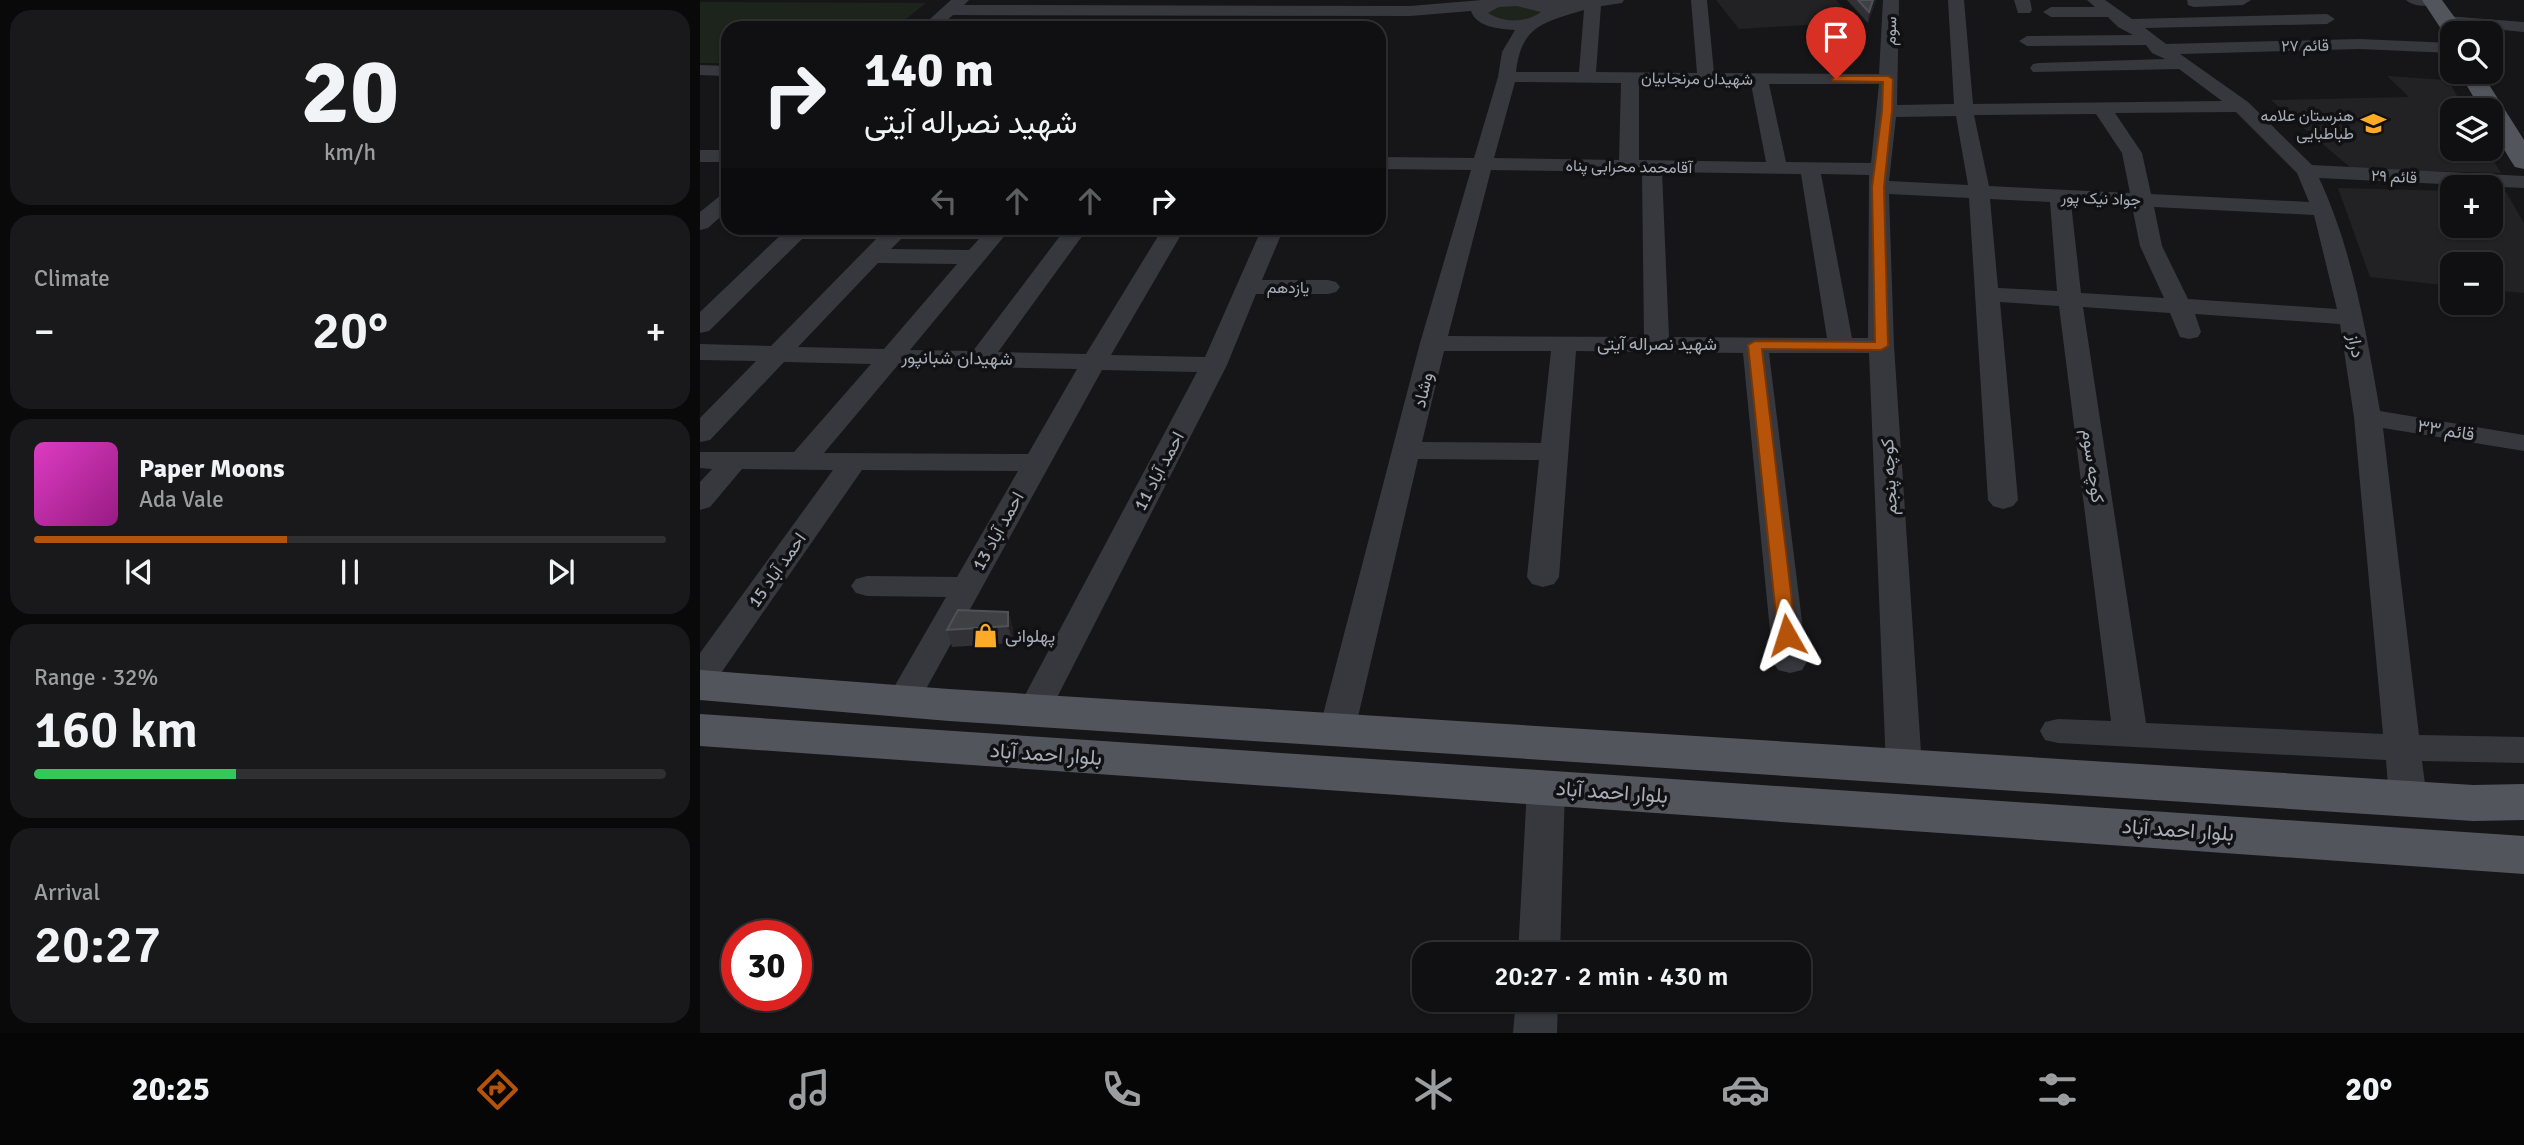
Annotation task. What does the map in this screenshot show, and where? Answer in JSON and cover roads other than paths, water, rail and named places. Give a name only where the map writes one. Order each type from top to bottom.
[{"type":"main road","points":[[2432,0],[2447,21]]},
{"type":"main road","points":[[2477,84],[2524,161]]},
{"type":"main road","points":[[700,685],[1034,710],[1904,767],[2473,803],[2524,802]]},
{"type":"main road","points":[[877,742],[903,701]]},
{"type":"main road","name":"بلوار احمد آباد","points":[[700,730],[2524,855]]},
{"type":"street","points":[[1486,14],[1530,1],[1616,0]]},
{"type":"street","points":[[1699,0],[1706,79]]},
{"type":"street","name":"سوم","points":[[1878,178],[1887,111],[1891,0]]},
{"type":"street","points":[[1956,0],[1964,110],[1979,191],[2003,500]]},
{"type":"street","points":[[2183,2],[2240,0]]},
{"type":"street","points":[[2303,0],[2359,44]]},
{"type":"street","points":[[2414,0],[2432,0]]},
{"type":"street","points":[[1509,63],[1517,36],[1541,19],[1549,9],[1530,1]]},
{"type":"street","points":[[936,21],[955,5],[1132,5],[1181,9],[1243,5],[1413,6],[1486,14],[1513,24],[1541,19],[1593,2]]},
{"type":"street","points":[[1587,77],[1593,2]]},
{"type":"street","points":[[1016,21],[1033,5]]},
{"type":"street","points":[[1117,21],[1132,5]]},
{"type":"street","points":[[1231,21],[1243,5]]},
{"type":"street","points":[[1171,21],[1181,9]]},
{"type":"street","points":[[2051,12],[2110,9],[2327,19]]},
{"type":"street","name":"دراز","points":[[2110,9],[2152,45],[2241,107],[2306,171],[2323,209],[2351,317],[2368,417],[2408,799]]},
{"type":"street","points":[[1486,14],[1509,63]]},
{"type":"street","points":[[2503,27],[2524,27]]},
{"type":"street","name":"قائم ۲۷","points":[[2027,41],[2152,45],[2359,44],[2440,47]]},
{"type":"street","name":"شهیدان مرنجابیان","points":[[1509,63],[1587,77],[1888,79]]},
{"type":"street","name":"وشاد","points":[[1337,730],[1409,450],[1433,343],[1509,63]]},
{"type":"street","points":[[2039,68],[2180,64]]},
{"type":"street","points":[[700,70],[721,71]]},
{"type":"street","points":[[1630,78],[1657,344]]},
{"type":"street","points":[[1759,79],[1777,168]]},
{"type":"street","points":[[2103,103],[2132,153],[2151,246],[2189,332]]},
{"type":"street","points":[[1887,111],[2103,103],[2241,107]]},
{"type":"street","points":[[700,156],[721,156]]},
{"type":"street","name":"آقامحمد محرابی پناه","points":[[1386,163],[1810,168],[1878,178]]},
{"type":"street","points":[[1810,168],[1841,345]]},
{"type":"street","name":"قائم ۲۹","points":[[2306,171],[2524,182]]},
{"type":"street","name":"جواد نیک پور","points":[[1878,178],[1979,191],[2323,209]]},
{"type":"street","name":"کوچه پنجم","points":[[1878,178],[1881,346],[1904,767]]},
{"type":"street","name":"کوچه سوم","points":[[2060,196],[2070,298],[2130,734]]},
{"type":"street","points":[[700,223],[721,205]]},
{"type":"street","points":[[700,326],[793,235]]},
{"type":"street","points":[[700,435],[892,235]]},
{"type":"street","points":[[802,461],[994,235]]},
{"type":"street","points":[[980,359],[1072,235]]},
{"type":"street","name":"احمد آباد 13","points":[[903,701],[1094,362],[1170,235]]},
{"type":"street","name":"احمد آباد 11","points":[[1034,710],[1214,365],[1270,235]]},
{"type":"street","points":[[872,257],[975,257]]},
{"type":"street","name":"یازدهم","points":[[1248,287],[1328,287]]},
{"type":"street","points":[[1988,294],[2351,317]]},
{"type":"street","name":"شهید نصراله آیتی","points":[[1433,343],[1881,346]]},
{"type":"street","points":[[1543,577],[1564,344]]},
{"type":"street","points":[[1755,345],[1790,662]]},
{"type":"street","name":"شهیدان شبانپور","points":[[700,352],[1214,365]]},
{"type":"street","name":"قائم ۳۳","points":[[2368,417],[2524,443]]},
{"type":"street","points":[[1409,450],[1553,452]]},
{"type":"street","points":[[700,460],[1037,463]]},
{"type":"street","points":[[700,501],[734,460]]},
{"type":"street","name":"احمد آباد 15","points":[[700,678],[854,461]]},
{"type":"street","points":[[867,586],[967,587]]},
{"type":"street","points":[[2058,731],[2403,748],[2524,750]]},
{"type":"street","points":[[1540,942],[1546,788]]},
{"type":"street","points":[[1535,1033],[1536,1012]]},
{"type":"place","name":"هنرستان علامه طباطبایی","points":[[2374,124]]},
{"type":"place","name":"پهلوانی","points":[[985,636]]}]
